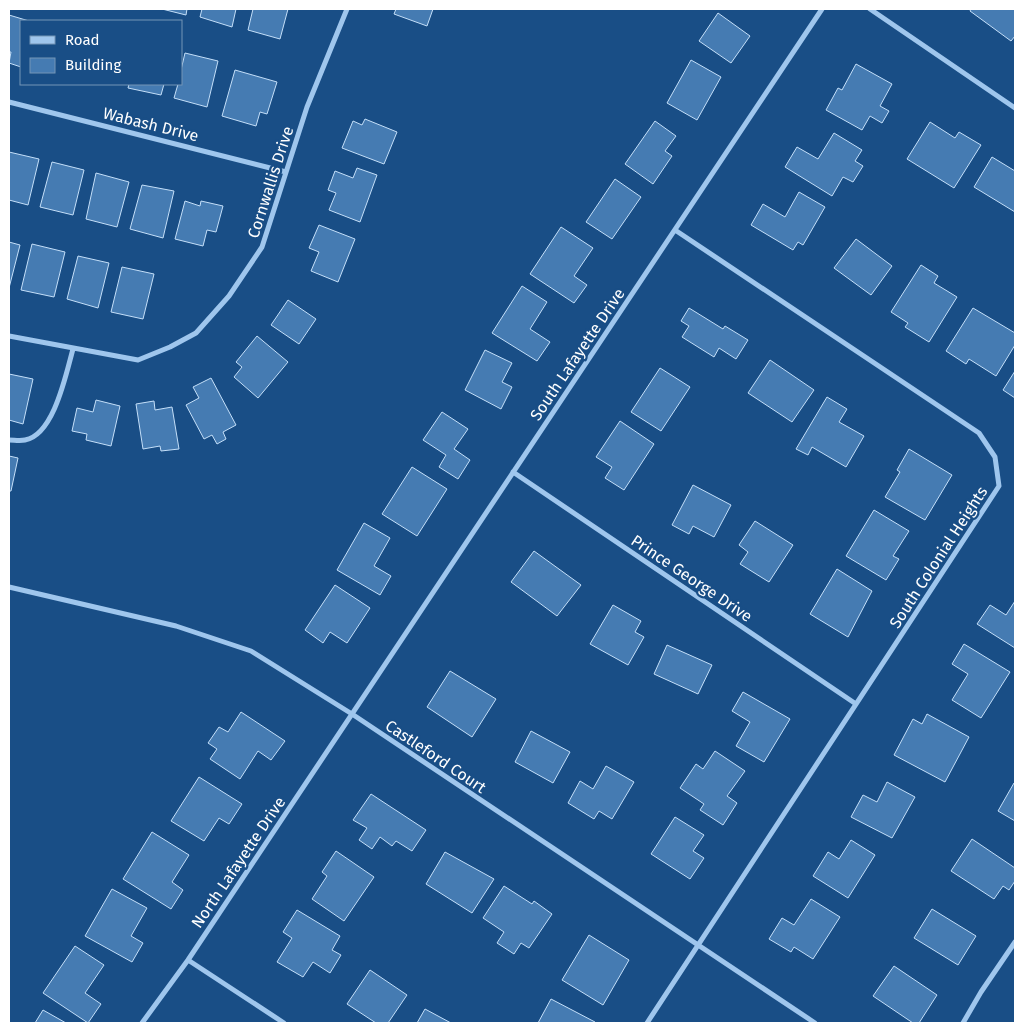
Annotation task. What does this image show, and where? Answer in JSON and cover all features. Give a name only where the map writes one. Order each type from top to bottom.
[{"type":"street","name":"Cornwallis Drive","points":[[9,336],[138,360],[170,347],[196,333],[229,296],[262,247],[307,107],[347,9]]},
{"type":"street","name":"South Lafayette Drive","points":[[352,714],[822,9]]},
{"type":"street","points":[[870,9],[1015,108]]},
{"type":"street","name":"Wabash Drive","points":[[9,102],[286,172]]},
{"type":"street","name":"South Colonial Heights","points":[[646,1023],[999,486],[995,457],[979,433],[675,230]]},
{"type":"street","points":[[9,440],[26,440],[45,427],[63,386],[73,349]]},
{"type":"street","name":"Prince George Drive","points":[[513,472],[856,704]]},
{"type":"street","name":"Castleford Court","points":[[9,587],[176,626],[251,652],[352,714],[814,1023]]},
{"type":"street","name":"North Lafayette Drive","points":[[142,1023],[188,960],[352,714]]},
{"type":"street","points":[[963,1023],[981,992],[1015,942]]},
{"type":"street","points":[[188,960],[284,1023]]},
{"type":"building","points":[[162,9],[187,9],[186,15]]},
{"type":"building","points":[[202,9],[236,9],[232,27],[200,17]]},
{"type":"building","points":[[253,9],[288,9],[280,39],[248,30]]},
{"type":"building","points":[[396,9],[433,9],[427,26],[394,14]]},
{"type":"building","points":[[971,9],[1015,9],[1015,36],[1011,41],[970,11]]},
{"type":"building","points":[[718,13],[750,36],[731,63],[699,41]]},
{"type":"building","points":[[9,15],[26,20],[20,20],[20,67],[9,63],[11,52],[9,52]]},
{"type":"building","points":[[185,53],[218,61],[207,107],[174,98],[178,85],[182,85],[182,66]]},
{"type":"building","points":[[691,60],[721,77],[697,120],[667,103]]},
{"type":"building","points":[[856,64],[892,84],[880,106],[889,111],[882,123],[870,116],[862,130],[826,110],[838,88],[842,90]]},
{"type":"building","points":[[235,70],[277,82],[267,114],[260,112],[256,126],[222,116]]},
{"type":"building","points":[[129,85],[164,85],[161,95],[128,88]]},
{"type":"building","points":[[365,119],[397,132],[384,164],[342,148],[353,121],[362,125]]},
{"type":"building","points":[[655,121],[676,136],[665,151],[672,156],[653,184],[625,164]]},
{"type":"building","points":[[930,122],[955,138],[959,132],[981,145],[954,188],[907,159]]},
{"type":"building","points":[[834,133],[862,150],[855,161],[863,166],[853,182],[843,177],[832,196],[785,167],[797,147],[818,159]]},
{"type":"building","points":[[9,152],[39,159],[28,205],[9,200]]},
{"type":"building","points":[[992,157],[1015,171],[1015,212],[974,187]]},
{"type":"building","points":[[52,162],[84,170],[73,215],[40,207]]},
{"type":"building","points":[[357,168],[377,175],[360,222],[329,210],[336,193],[328,190],[335,171],[353,178]]},
{"type":"building","points":[[96,173],[129,182],[117,227],[86,219]]},
{"type":"building","points":[[615,179],[641,197],[612,239],[586,222]]},
{"type":"building","points":[[142,185],[174,191],[163,238],[130,229]]},
{"type":"building","points":[[799,192],[825,207],[803,245],[798,242],[793,250],[751,225],[763,204],[785,217]]},
{"type":"building","points":[[185,201],[200,206],[201,201],[223,206],[216,232],[207,230],[203,246],[175,239]]},
{"type":"building","points":[[319,225],[355,239],[338,282],[311,271],[319,252],[309,248]]},
{"type":"building","points":[[561,227],[593,248],[574,276],[587,285],[574,303],[530,274]]},
{"type":"building","points":[[856,239],[892,266],[871,295],[834,268]]},
{"type":"building","points":[[9,242],[20,245],[9,288]]},
{"type":"building","points":[[32,244],[65,252],[54,297],[21,290]]},
{"type":"building","points":[[78,256],[109,263],[98,308],[67,299]]},
{"type":"building","points":[[921,265],[938,276],[934,283],[957,297],[929,342],[905,327],[908,323],[891,312]]},
{"type":"building","points":[[122,267],[154,274],[143,319],[111,312]]},
{"type":"building","points":[[522,286],[547,302],[530,329],[550,342],[537,361],[492,333]]},
{"type":"building","points":[[288,300],[316,319],[299,344],[271,325]]},
{"type":"building","points":[[689,308],[723,329],[725,326],[748,340],[736,359],[719,348],[714,357],[682,337],[689,326],[681,321]]},
{"type":"building","points":[[973,308],[1015,333],[1015,345],[996,376],[969,359],[966,364],[946,351]]},
{"type":"building","points":[[257,336],[288,362],[258,398],[234,377],[242,367],[236,362]]},
{"type":"building","points":[[485,350],[512,363],[502,382],[512,387],[501,409],[465,390]]},
{"type":"building","points":[[770,360],[814,390],[792,422],[748,393]]},
{"type":"building","points":[[660,368],[690,387],[661,431],[631,412]]},
{"type":"building","points":[[1015,371],[1015,398],[1003,390]]},
{"type":"building","points":[[9,374],[33,379],[23,424],[9,420]]},
{"type":"building","points":[[211,378],[236,425],[223,432],[226,439],[217,444],[212,435],[204,439],[186,405],[199,398],[193,387]]},
{"type":"building","points":[[827,397],[847,409],[839,422],[864,436],[846,467],[812,447],[808,455],[796,449]]},
{"type":"building","points":[[96,400],[120,406],[111,446],[86,440],[87,434],[72,431],[77,408],[93,412]]},
{"type":"building","points":[[154,401],[155,410],[172,407],[179,449],[161,451],[160,446],[143,449],[136,404]]},
{"type":"building","points":[[442,412],[468,429],[454,449],[470,460],[458,479],[439,467],[446,455],[423,440]]},
{"type":"building","points":[[620,421],[654,444],[624,490],[605,478],[612,467],[596,457]]},
{"type":"building","points":[[909,449],[952,475],[925,520],[885,497],[900,472],[897,470]]},
{"type":"building","points":[[9,456],[18,458],[11,491],[9,491]]},
{"type":"building","points":[[412,467],[447,489],[417,536],[382,514]]},
{"type":"building","points":[[693,485],[731,505],[714,537],[693,526],[689,534],[672,525]]},
{"type":"building","points":[[874,510],[909,531],[893,556],[899,559],[886,580],[846,556]]},
{"type":"building","points":[[755,521],[793,545],[769,582],[740,564],[748,552],[739,545]]},
{"type":"building","points":[[364,523],[390,538],[374,566],[391,576],[380,595],[337,570]]},
{"type":"building","points":[[534,551],[581,585],[557,616],[511,582]]},
{"type":"building","points":[[837,569],[872,591],[848,637],[810,614]]},
{"type":"building","points":[[335,585],[370,608],[347,643],[330,632],[323,643],[305,630]]},
{"type":"building","points":[[1015,601],[1015,648],[977,624],[990,605],[1006,615]]},
{"type":"building","points":[[613,605],[641,621],[635,632],[644,637],[628,665],[590,644]]},
{"type":"building","points":[[964,644],[1010,672],[981,718],[952,700],[968,674],[952,664]]},
{"type":"building","points":[[667,645],[712,665],[698,694],[654,674]]},
{"type":"building","points":[[450,671],[496,699],[472,737],[427,707]]},
{"type":"building","points":[[743,692],[790,719],[764,762],[736,746],[750,722],[732,711]]},
{"type":"building","points":[[241,712],[285,741],[271,760],[258,751],[240,779],[210,759],[217,749],[208,743],[219,727],[228,732]]},
{"type":"building","points":[[927,714],[969,737],[945,782],[894,755],[913,719],[922,724]]},
{"type":"building","points":[[531,731],[570,752],[553,783],[515,762]]},
{"type":"building","points":[[715,751],[745,771],[727,796],[737,803],[723,825],[700,810],[704,804],[680,788],[696,764],[703,769]]},
{"type":"building","points":[[606,766],[634,782],[612,819],[599,811],[594,819],[568,803],[580,781],[593,789]]},
{"type":"building","points":[[199,777],[242,804],[229,824],[219,818],[204,841],[171,821]]},
{"type":"building","points":[[887,782],[915,797],[892,838],[851,817],[863,795],[877,802]]},
{"type":"building","points":[[1015,784],[1015,821],[998,811]]},
{"type":"building","points":[[371,794],[426,830],[412,851],[396,841],[392,846],[380,837],[372,849],[359,840],[367,828],[353,820]]},
{"type":"building","points":[[675,817],[704,835],[693,851],[704,858],[690,879],[651,854]]},
{"type":"building","points":[[152,832],[189,855],[172,882],[183,890],[171,909],[123,879]]},
{"type":"building","points":[[972,839],[1015,868],[1015,881],[1009,890],[1003,886],[994,899],[951,871]]},
{"type":"building","points":[[851,840],[875,855],[848,898],[813,876],[828,852],[839,859]]},
{"type":"building","points":[[336,851],[374,877],[344,921],[312,899],[327,876],[322,872]]},
{"type":"building","points":[[445,852],[494,879],[472,913],[426,884]]},
{"type":"building","points":[[504,886],[532,904],[534,901],[552,914],[529,948],[521,943],[514,954],[497,943],[504,932],[483,918]]},
{"type":"building","points":[[112,889],[147,908],[131,936],[143,943],[132,962],[85,936]]},
{"type":"building","points":[[811,899],[840,917],[813,959],[794,947],[791,952],[769,939],[782,918],[794,925]]},
{"type":"building","points":[[932,909],[976,936],[958,965],[914,938]]},
{"type":"building","points":[[297,910],[340,936],[332,950],[341,955],[330,973],[313,962],[303,977],[277,962],[292,938],[283,932]]},
{"type":"building","points":[[589,935],[629,960],[603,1005],[562,980]]},
{"type":"building","points":[[75,946],[104,965],[85,993],[101,1004],[88,1023],[43,993]]},
{"type":"building","points":[[894,966],[937,995],[919,1023],[913,1023],[873,996]]},
{"type":"building","points":[[370,970],[407,995],[388,1023],[376,1023],[347,1004]]},
{"type":"building","points":[[551,999],[595,1022],[595,1023],[538,1023]]},
{"type":"building","points":[[425,1009],[451,1023],[417,1023]]},
{"type":"building","points":[[43,1010],[66,1023],[35,1023]]}]
